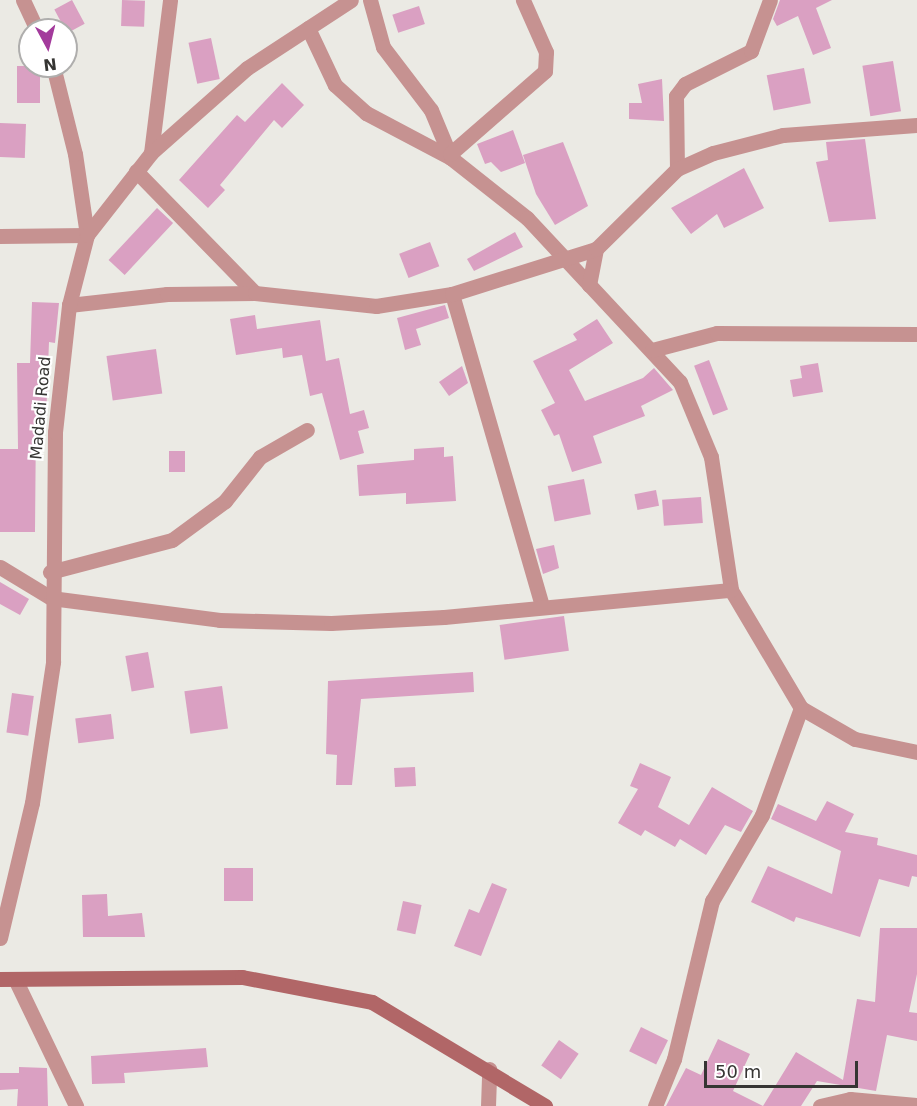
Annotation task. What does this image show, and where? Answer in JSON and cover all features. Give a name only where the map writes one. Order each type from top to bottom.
[{"type":"main road","points":[[7,979],[242,977],[372,1002],[489,1069],[545,1106]]},
{"type":"street","points":[[23,0],[31,18]]},
{"type":"street","points":[[151,153],[170,0]]},
{"type":"street","name":"Madadi Road","points":[[0,938],[32,803],[53,662],[50,572],[55,432],[69,305],[87,235],[151,153],[248,68],[351,0]]},
{"type":"street","points":[[370,0],[383,47],[431,110],[450,156]]},
{"type":"street","points":[[450,156],[545,71],[546,52],[523,0]]},
{"type":"street","points":[[677,169],[676,96],[685,84],[751,51],[770,0]]},
{"type":"street","points":[[308,28],[335,85],[351,99],[450,156],[527,218],[680,382],[711,457],[731,590],[801,708],[855,739],[917,752]]},
{"type":"street","points":[[0,236],[87,235],[75,154],[56,78]]},
{"type":"street","points":[[69,305],[167,294],[255,293],[376,306],[452,294],[596,249],[677,169],[712,153],[783,135],[917,125]]},
{"type":"street","points":[[136,171],[255,293]]},
{"type":"street","points":[[589,285],[596,249]]},
{"type":"street","points":[[452,294],[542,605]]},
{"type":"street","points":[[652,350],[717,333],[917,334]]},
{"type":"street","points":[[50,572],[172,540],[225,501],[260,457],[307,430]]},
{"type":"street","points":[[0,567],[51,598],[220,620],[331,623],[731,590]]},
{"type":"street","points":[[655,1106],[675,1059],[712,901],[762,815],[801,708]]},
{"type":"street","points":[[7,979],[76,1106]]},
{"type":"street","points":[[488,1106],[489,1069]]},
{"type":"street","points":[[820,1106],[850,1099],[917,1105]]},
{"type":"building","points":[[72,0],[85,24],[78,27],[78,18],[59,18],[54,9]]},
{"type":"building","points":[[122,0],[145,1],[144,27],[121,26]]},
{"type":"building","points":[[780,0],[832,0],[816,8],[831,48],[813,55],[798,16],[777,26],[773,19]]},
{"type":"building","points":[[419,6],[425,24],[398,33],[392,15]]},
{"type":"building","points":[[211,38],[220,79],[197,84],[189,43]]},
{"type":"building","points":[[893,61],[901,111],[870,116],[862,66]]},
{"type":"building","points":[[18,66],[18,78],[40,78],[40,103],[17,103]]},
{"type":"building","points":[[804,68],[811,103],[774,111],[767,75]]},
{"type":"building","points":[[662,79],[664,121],[629,119],[629,103],[642,103],[638,84]]},
{"type":"building","points":[[282,83],[304,105],[282,128],[274,120],[220,185],[225,190],[208,208],[179,180],[237,115],[245,122]]},
{"type":"building","points":[[0,123],[26,124],[25,158],[0,157]]},
{"type":"building","points":[[513,130],[525,163],[501,172],[491,162],[485,164],[477,144]]},
{"type":"building","points":[[865,139],[876,219],[829,222],[816,162],[828,160],[826,142]]},
{"type":"building","points":[[563,142],[588,206],[555,225],[536,194],[523,155]]},
{"type":"building","points":[[744,168],[764,208],[724,228],[717,214],[691,234],[671,208]]},
{"type":"building","points":[[157,208],[173,223],[125,275],[109,260]]},
{"type":"building","points":[[515,232],[523,247],[474,271],[467,259]]},
{"type":"building","points":[[430,242],[439,266],[409,278],[399,254]]},
{"type":"building","points":[[32,302],[59,303],[55,343],[49,342],[46,420],[36,420],[35,532],[0,532],[0,449],[18,449],[17,363],[30,363]]},
{"type":"building","points":[[445,305],[449,318],[416,329],[421,345],[405,350],[397,318]]},
{"type":"building","points":[[255,315],[257,329],[320,320],[326,361],[339,358],[350,414],[364,410],[369,428],[358,431],[364,453],[340,460],[322,393],[310,396],[302,355],[283,358],[282,348],[236,355],[230,319]]},
{"type":"building","points":[[597,319],[613,343],[569,370],[585,401],[643,378],[654,368],[673,390],[641,406],[645,416],[593,436],[602,463],[572,472],[559,434],[554,436],[541,410],[555,403],[533,361],[577,340],[573,334]]},
{"type":"building","points":[[156,349],[162,394],[113,401],[106,356]]},
{"type":"building","points":[[709,360],[728,409],[713,415],[694,366]]},
{"type":"building","points":[[818,363],[823,392],[793,397],[790,380],[802,378],[800,366]]},
{"type":"building","points":[[462,366],[468,383],[449,396],[439,382]]},
{"type":"building","points":[[444,447],[444,457],[453,456],[456,501],[406,504],[406,493],[359,496],[357,465],[414,460],[414,449]]},
{"type":"building","points":[[169,451],[185,451],[185,472],[169,472]]},
{"type":"building","points":[[584,479],[591,514],[555,521],[548,486]]},
{"type":"building","points":[[656,490],[659,506],[637,510],[634,494]]},
{"type":"building","points":[[701,497],[703,523],[664,526],[662,500]]},
{"type":"building","points":[[554,545],[559,568],[543,574],[536,549]]},
{"type":"building","points":[[0,582],[29,599],[20,615],[0,604]]},
{"type":"building","points":[[564,616],[569,651],[505,660],[500,625]]},
{"type":"building","points":[[148,652],[154,687],[132,691],[125,656]]},
{"type":"building","points":[[473,672],[474,692],[361,699],[352,785],[336,785],[337,755],[326,754],[328,681]]},
{"type":"building","points":[[222,686],[228,729],[190,734],[184,691]]},
{"type":"building","points":[[12,693],[34,696],[28,736],[6,733]]},
{"type":"building","points":[[111,714],[114,739],[78,743],[75,718]]},
{"type":"building","points":[[640,763],[671,777],[658,807],[689,825],[712,787],[753,811],[741,832],[725,825],[706,855],[680,839],[675,847],[645,830],[641,836],[618,823],[638,789],[630,786]]},
{"type":"building","points":[[415,767],[416,786],[395,787],[394,768]]},
{"type":"building","points":[[827,801],[854,814],[845,832],[878,838],[877,845],[917,855],[917,877],[912,876],[909,887],[879,879],[860,937],[796,917],[794,922],[751,902],[768,866],[832,894],[841,851],[771,819],[778,804],[816,821]]},
{"type":"building","points":[[224,868],[253,868],[253,901],[224,901]]},
{"type":"building","points":[[492,883],[507,889],[481,956],[454,946],[469,909],[479,913]]},
{"type":"building","points":[[107,894],[108,916],[142,913],[145,937],[83,937],[82,895]]},
{"type":"building","points":[[403,901],[422,905],[415,934],[397,930]]},
{"type":"building","points":[[880,928],[917,928],[917,974],[909,1012],[917,1013],[917,1041],[887,1035],[876,1091],[817,1081],[801,1106],[763,1106],[796,1052],[843,1080],[857,999],[875,1002]]},
{"type":"building","points":[[641,1027],[668,1040],[656,1064],[629,1051]]},
{"type":"building","points":[[718,1039],[750,1054],[733,1091],[763,1106],[666,1106],[686,1068],[701,1075]]},
{"type":"building","points":[[559,1040],[579,1054],[561,1079],[541,1065]]},
{"type":"building","points":[[206,1048],[208,1067],[124,1073],[125,1083],[92,1084],[91,1056]]},
{"type":"building","points":[[19,1067],[47,1068],[48,1106],[17,1106],[18,1089],[0,1090],[0,1073],[19,1073]]}]
